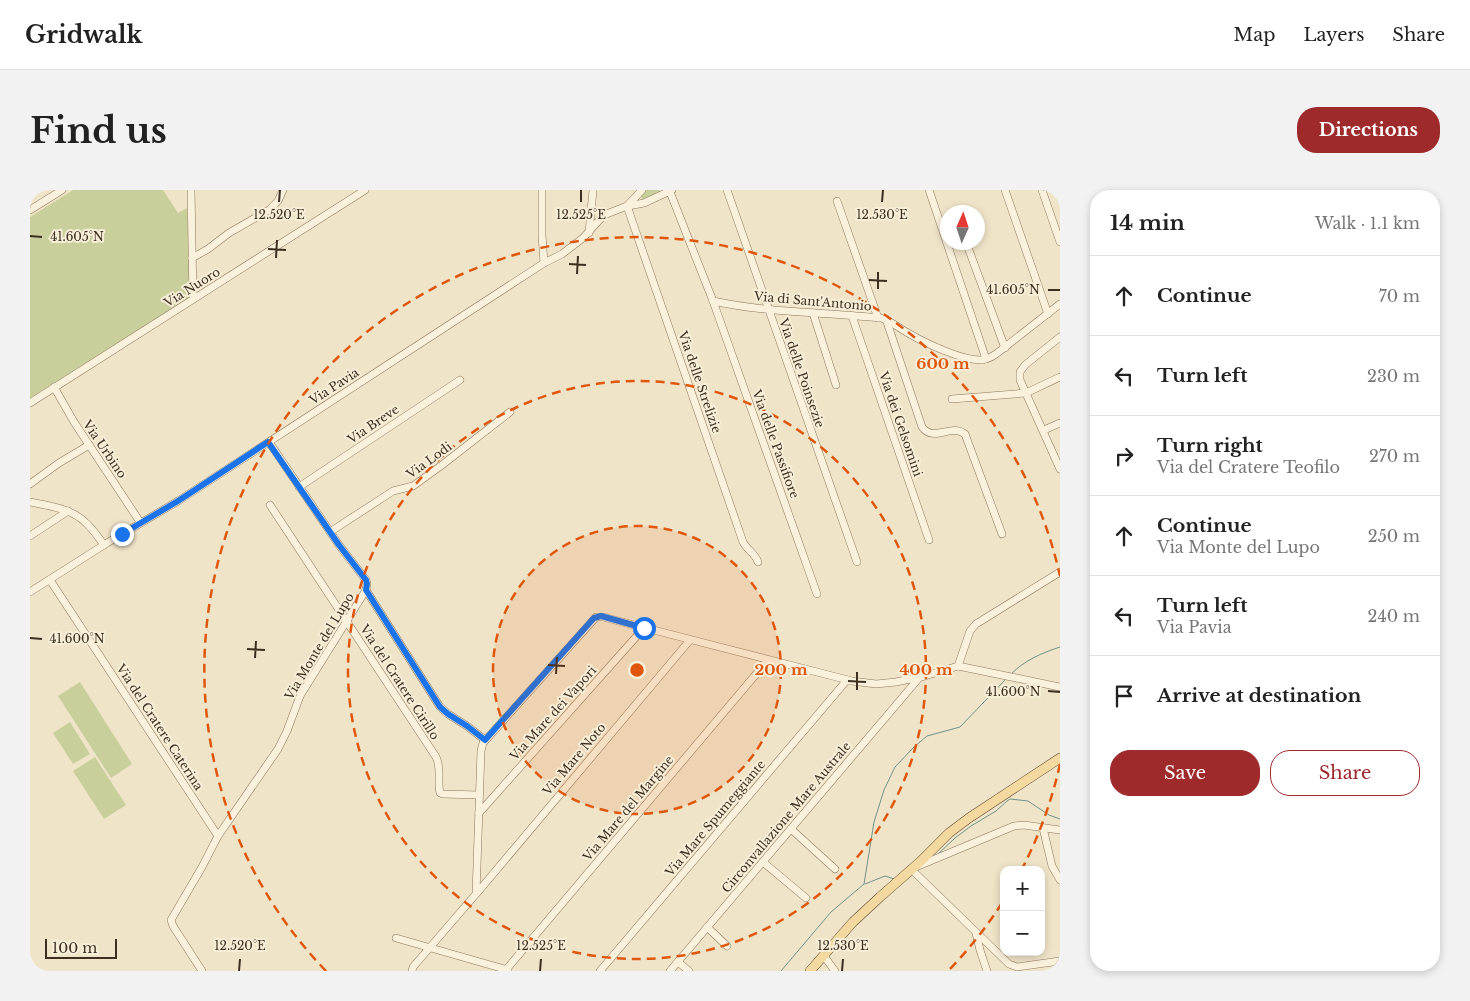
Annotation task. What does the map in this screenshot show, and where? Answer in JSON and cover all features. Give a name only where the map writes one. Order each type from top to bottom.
[{"type":"main road","points":[[810,971],[853,922],[956,827],[1060,758]]},
{"type":"street","points":[[30,210],[62,190]]},
{"type":"street","points":[[191,190],[193,299]]},
{"type":"street","points":[[192,258],[208,249],[229,233],[269,210],[276,203],[283,190]]},
{"type":"street","name":"Via Nuoro","points":[[30,403],[365,190]]},
{"type":"street","points":[[542,190],[544,263]]},
{"type":"street","points":[[589,233],[593,190]]},
{"type":"street","name":"Via Pavia","points":[[30,592],[140,522],[178,501],[544,263],[565,252],[589,233],[602,216],[627,206],[642,190]]},
{"type":"street","name":"Via delle Poinsezie","points":[[727,190],[857,562]]},
{"type":"street","points":[[929,190],[986,359],[1005,348],[1060,304]]},
{"type":"street","points":[[1005,190],[1048,314]]},
{"type":"street","points":[[1042,190],[1060,242]]},
{"type":"street","points":[[627,206],[644,203],[670,191],[713,301]]},
{"type":"street","points":[[837,201],[922,427],[926,432],[933,434],[953,430],[961,431],[965,434],[1002,534]]},
{"type":"street","name":"Via delle Strelizie","points":[[627,206],[743,542],[758,562]]},
{"type":"street","points":[[969,250],[1005,348]]},
{"type":"street","name":"Via di Sant'Antonio","points":[[713,301],[767,309],[882,318],[934,346],[970,358],[986,359]]},
{"type":"street","name":"Via delle Passifiore","points":[[713,301],[817,594]]},
{"type":"street","points":[[813,313],[836,385]]},
{"type":"street","name":"Via dei Gelsomini","points":[[852,316],[929,540]]},
{"type":"street","points":[[1060,337],[1022,368],[1020,377],[1060,470]]},
{"type":"street","points":[[952,399],[1026,393],[1060,377]]},
{"type":"street","name":"Via Breve","points":[[299,487],[460,380]]},
{"type":"street","name":"Via Urbino","points":[[54,388],[74,422],[140,522]]},
{"type":"street","name":"Via Lodi","points":[[330,532],[392,492],[413,486],[510,412]]},
{"type":"street","points":[[1044,430],[1060,423]]},
{"type":"street","name":"Via Monte del Lupo","points":[[202,971],[173,926],[172,920],[218,836],[278,749],[300,696],[366,590],[367,584],[268,442]]},
{"type":"street","points":[[30,484],[59,463],[89,445]]},
{"type":"street","points":[[30,502],[68,511],[78,516],[88,524],[104,545]]},
{"type":"street","name":"Via del Cratere Cirillo","points":[[270,506],[437,759],[440,793],[479,795]]},
{"type":"street","points":[[30,536],[68,511]]},
{"type":"street","points":[[958,666],[970,631],[976,624],[1060,572]]},
{"type":"street","name":"Via del Cratere Caterina","points":[[50,580],[218,836]]},
{"type":"street","points":[[366,590],[440,707],[485,740]]},
{"type":"street","points":[[412,971],[413,967],[476,894],[481,749],[485,740],[594,618],[601,616],[847,680],[867,683],[884,684],[958,666],[1060,687]]},
{"type":"street","name":"Via Mare dei Vapori","points":[[479,814],[644,628]]},
{"type":"street","name":"Via Mare Noto","points":[[476,894],[690,640]]},
{"type":"street","name":"Via Mare del Margine","points":[[507,971],[768,660]]},
{"type":"street","name":"Circonvallazione Mare Australe","points":[[670,971],[919,677]]},
{"type":"street","name":"Via Mare Spumeggiante","points":[[600,971],[847,680]]},
{"type":"street","points":[[1060,830],[1022,825],[1012,826],[911,869],[1007,963],[1013,966],[1060,961]]},
{"type":"street","points":[[1042,828],[1051,863],[1060,880]]},
{"type":"street","points":[[791,830],[835,869]]},
{"type":"street","points":[[763,862],[806,898]]},
{"type":"street","points":[[707,927],[727,946]]},
{"type":"street","points":[[976,933],[988,971]]},
{"type":"street","points":[[396,938],[507,971]]},
{"type":"street","points":[[824,956],[835,971]]},
{"type":"street","points":[[678,962],[689,971]]},
{"type":"green space","points":[[73,190],[163,190],[178,213],[187,208],[191,297],[30,398],[30,217]]},
{"type":"green space","points":[[644,190],[660,190],[660,193],[643,200],[640,195]]},
{"type":"green space","points":[[80,682],[132,764],[111,778],[58,696]]},
{"type":"green space","points":[[70,722],[90,754],[73,764],[53,733]]},
{"type":"green space","points":[[95,757],[126,805],[104,819],[73,771]]},
{"type":"waterway","points":[[1011,674],[1034,657],[1060,647]]},
{"type":"waterway","points":[[781,971],[831,912],[864,884],[874,822],[884,790],[895,767],[927,736],[960,727],[1006,679]]},
{"type":"waterway","points":[[937,855],[955,838],[996,811],[1010,799],[1028,801],[1049,815],[1060,819]]},
{"type":"waterway","points":[[865,884],[885,876],[894,879]]},
{"type":"route","points":[[122,534],[178,501],[268,442],[339,545],[366,580],[366,590],[440,707],[485,740],[594,618],[601,616],[644,628]]}]
